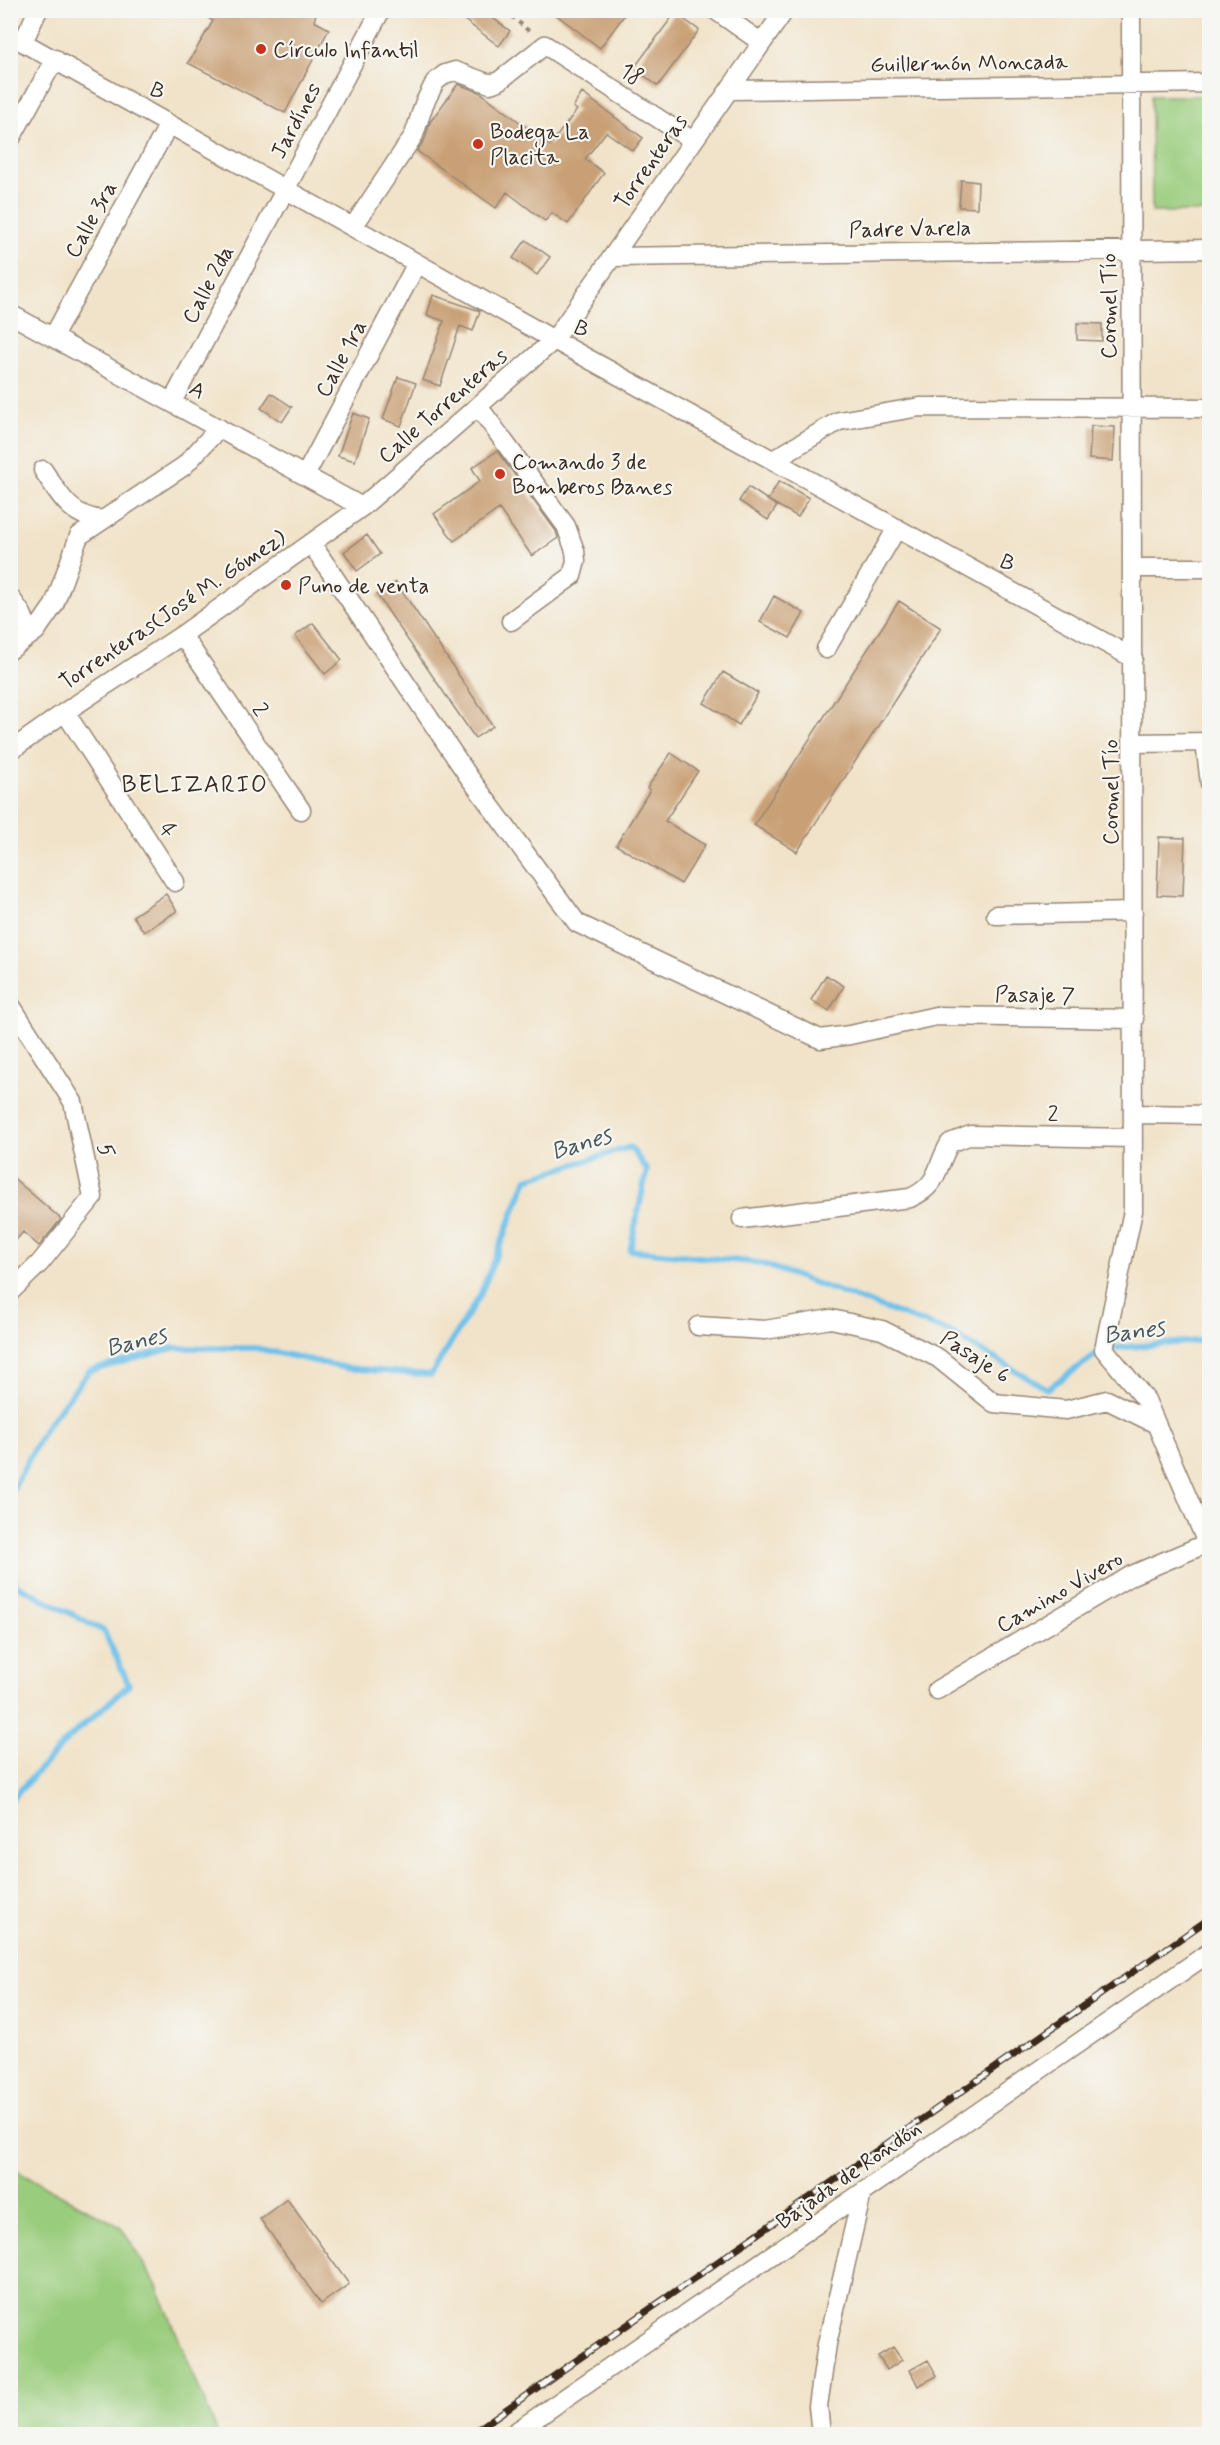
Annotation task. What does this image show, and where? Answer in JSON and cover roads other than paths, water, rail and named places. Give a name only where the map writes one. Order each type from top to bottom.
[{"type":"street","points":[[17,38],[38,10]]},
{"type":"street","name":"Jardínes","points":[[286,189],[381,10]]},
{"type":"street","points":[[715,10],[762,43]]},
{"type":"street","name":"Torrenteras","points":[[554,340],[785,10]]},
{"type":"street","name":"Coronel Tío","points":[[1131,10],[1133,1211],[1104,1349],[1146,1400],[1208,1542]]},
{"type":"street","name":"B","points":[[17,38],[554,340],[1133,658]]},
{"type":"street","name":"18","points":[[353,227],[414,135],[424,104],[435,82],[445,74],[455,72],[490,84],[499,81],[545,45],[693,141]]},
{"type":"street","points":[[10,140],[55,59]]},
{"type":"street","name":"Guillermón Moncada","points":[[730,90],[1209,83]]},
{"type":"street","name":"Calle 3ra","points":[[53,338],[169,124]]},
{"type":"street","name":"Calle 2da","points":[[172,402],[286,189]]},
{"type":"street","name":"Padre Varela","points":[[612,257],[1209,249]]},
{"type":"street","name":"Calle 1ra","points":[[305,476],[417,263]]},
{"type":"street","name":"A","points":[[10,314],[362,507]]},
{"type":"street","name":"Calle Torrenteras","points":[[362,507],[554,340]]},
{"type":"street","points":[[478,406],[566,526],[576,561],[572,576],[511,621]]},
{"type":"street","points":[[773,460],[839,421],[920,407],[1209,408]]},
{"type":"street","points":[[10,650],[36,631],[54,605],[79,536],[184,466],[219,428]]},
{"type":"street","points":[[43,471],[77,514],[90,519],[103,520]]},
{"type":"street","name":"Torrenteras(José M. Gómez)","points":[[10,751],[64,711],[182,635],[362,507]]},
{"type":"street","points":[[826,649],[897,528]]},
{"type":"street","name":"Pasaje 7","points":[[311,543],[469,777],[577,923],[820,1039],[850,1035],[936,1016],[1134,1019]]},
{"type":"street","points":[[1133,568],[1209,568]]},
{"type":"street","points":[[10,597],[22,614],[31,635]]},
{"type":"street","name":"2","points":[[182,635],[301,810]]},
{"type":"street","name":"4","points":[[64,711],[175,882]]},
{"type":"street","points":[[1134,742],[1207,742],[1209,784]]},
{"type":"street","points":[[996,915],[1134,912]]},
{"type":"street","name":"5","points":[[10,1004],[73,1102],[93,1197],[40,1263],[10,1292]]},
{"type":"street","points":[[1133,1114],[1209,1115]]},
{"type":"street","name":"2","points":[[742,1219],[910,1198],[924,1192],[934,1179],[950,1143],[971,1135],[1133,1138]]},
{"type":"street","name":"Pasaje 6","points":[[698,1326],[765,1330],[831,1319],[882,1330],[938,1358],[994,1402],[1066,1410],[1107,1401],[1156,1424]]},
{"type":"street","name":"Camino Vivero","points":[[937,1689],[1132,1575],[1208,1542]]},
{"type":"street","name":"Bajada de Rondón","points":[[513,2434],[1209,1952]]},
{"type":"street","points":[[821,2434],[818,2406],[827,2344],[862,2193]]},
{"type":"waterway","name":"Banes","points":[[10,1495],[45,1428],[89,1371],[173,1348],[256,1348],[346,1368],[431,1375],[480,1295],[527,1179],[630,1147],[647,1170],[630,1250],[760,1263],[949,1332],[1047,1389],[1104,1349],[1210,1340]]},
{"type":"waterway","name":"Banes","points":[[10,1548],[15,1584],[104,1631],[129,1685],[69,1738],[10,1801]]},
{"type":"railway","points":[[471,2434],[1210,1918]]},
{"type":"place","name":"Círculo Infantil","points":[[261,49]]},
{"type":"place","name":"Bodega La Placita","points":[[478,144]]},
{"type":"place","name":"Comando 3 de Bomberos Banes","points":[[500,474]]},
{"type":"place","name":"Puno de venta","points":[[286,585]]},
{"type":"district","name":"BELIZARIO","points":[[195,784]]}]
